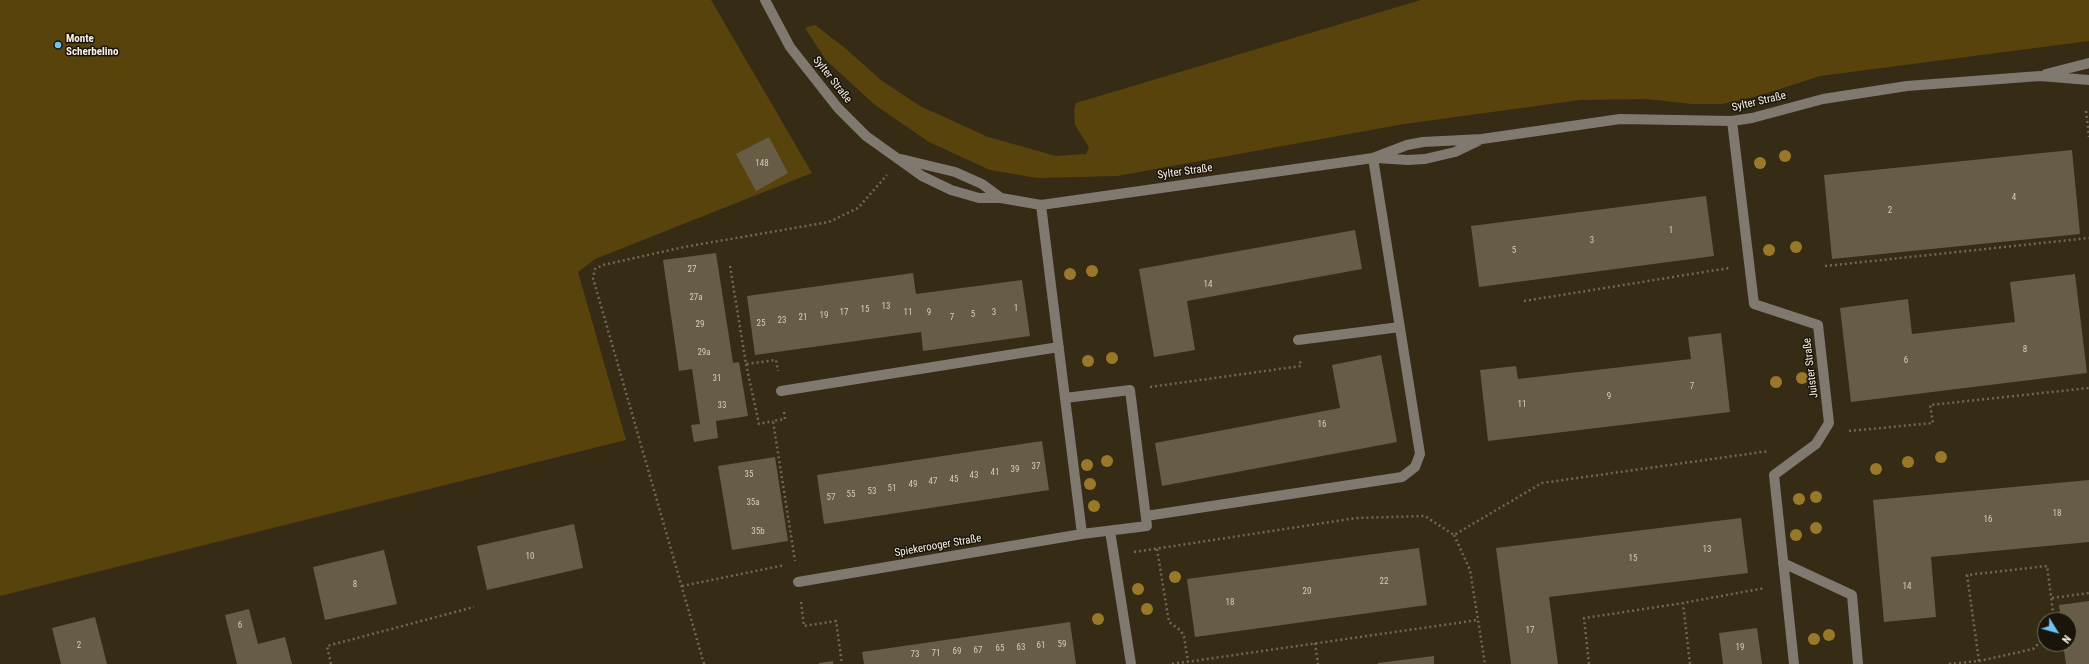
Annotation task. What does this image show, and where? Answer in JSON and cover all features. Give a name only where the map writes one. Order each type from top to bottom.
[{"type":"street","name":"Sylter Straße","points":[[765,0],[790,47],[838,108],[866,136],[899,158],[922,176],[951,190],[979,198],[1001,198],[1041,205],[1373,158],[1408,160],[1425,159],[1455,152],[1482,139]]},
{"type":"street","name":"Sylter Straße","points":[[2040,76],[2089,63]]},
{"type":"street","name":"Sylter Straße","points":[[1373,158],[1407,145],[1423,142],[1482,139],[1620,119],[1732,121],[1752,118],[1823,99],[1907,86],[2040,76],[2089,80]]},
{"type":"street","name":"Juister Straße","points":[[1732,121],[1754,304],[1818,326],[1829,423],[1816,444],[1774,475],[1794,664]]},
{"type":"street","name":"Sylter Straße","points":[[899,158],[955,172],[982,184],[1001,198]]},
{"type":"street","points":[[1065,398],[1130,390],[1146,516],[1402,477],[1415,467],[1420,454],[1373,158]]},
{"type":"street","points":[[1041,205],[1082,534]]},
{"type":"street","points":[[1298,340],[1400,327]]},
{"type":"street","points":[[781,391],[1059,347]]},
{"type":"street","name":"Spiekerooger Straße","points":[[798,582],[1082,534],[1147,526],[1146,516]]},
{"type":"street","points":[[1110,530],[1131,664]]},
{"type":"street","points":[[1783,563],[1852,594],[1858,664]]},
{"type":"path","points":[[2086,111],[2089,137]]},
{"type":"path","points":[[704,664],[593,278],[596,269],[603,265],[684,247],[828,222],[858,208],[874,191],[899,158]]},
{"type":"path","points":[[1825,266],[2089,238]]},
{"type":"path","points":[[1524,301],[1749,265]]},
{"type":"path","points":[[730,266],[746,364],[759,424],[785,419],[776,360],[746,364]]},
{"type":"path","points":[[1130,390],[1301,366],[1298,340]]},
{"type":"path","points":[[1823,433],[1933,422],[1930,405],[2089,388]]},
{"type":"path","points":[[773,421],[804,626],[836,621],[842,664]]},
{"type":"path","points":[[1454,534],[1542,483],[1777,450]]},
{"type":"path","points":[[1114,555],[1357,518],[1425,516],[1454,534],[1470,570],[1485,664]]},
{"type":"path","points":[[1157,549],[1169,622],[1181,631],[1184,637],[1188,662]]},
{"type":"path","points":[[682,586],[795,563]]},
{"type":"path","points":[[1979,661],[1967,575],[2047,566],[2053,612]]},
{"type":"path","points":[[1589,664],[1584,618],[1683,603],[1785,584]]},
{"type":"path","points":[[2052,598],[2089,593]]},
{"type":"path","points":[[1683,603],[1690,664]]},
{"type":"path","points":[[332,664],[327,646],[474,607]]},
{"type":"path","points":[[1172,664],[1478,620]]},
{"type":"path","points":[[1314,643],[1318,664]]},
{"type":"path","points":[[1949,664],[1979,661],[2033,649],[2037,645]]},
{"type":"shaded area","points":[[0,0],[711,0],[812,173],[595,259],[578,272],[626,440],[0,596]]},
{"type":"shaded area","points":[[1421,0],[2089,0],[2089,41],[1820,76],[1758,96],[1722,104],[1692,104],[1647,99],[1580,100],[1404,124],[1117,176],[1037,178],[990,170],[929,142],[875,105],[826,60],[805,28],[815,25],[845,48],[882,81],[920,106],[988,137],[1056,156],[1086,154],[1089,147],[1075,125],[1074,109],[1076,103]]},
{"type":"building","points":[[769,137],[788,173],[756,191],[736,154]]},
{"type":"building","points":[[2072,150],[2080,234],[1832,259],[1824,175]]},
{"type":"building","points":[[1706,196],[1714,256],[1479,287],[1471,226]]},
{"type":"building","points":[[1355,230],[1362,269],[1187,301],[1195,350],[1154,357],[1139,269]]},
{"type":"building","points":[[716,253],[733,363],[739,362],[748,416],[716,421],[718,438],[694,442],[691,425],[700,424],[692,369],[679,371],[663,260]]},
{"type":"building","points":[[913,273],[916,294],[1022,280],[1030,336],[923,351],[921,332],[755,355],[747,296]]},
{"type":"building","points":[[2075,274],[2087,373],[1851,402],[1840,308],[1908,299],[1912,334],[2015,322],[2010,282]]},
{"type":"building","points":[[1721,333],[1730,412],[1488,441],[1480,370],[1516,366],[1518,379],[1691,359],[1688,337]]},
{"type":"building","points":[[1381,355],[1397,442],[1162,486],[1155,443],[1340,408],[1332,365]]},
{"type":"building","points":[[1042,441],[1049,490],[824,524],[817,475]]},
{"type":"building","points":[[775,457],[788,541],[732,550],[718,466]]},
{"type":"building","points":[[2089,480],[2089,542],[1931,557],[1936,617],[1884,622],[1873,500]]},
{"type":"building","points":[[1741,518],[1748,573],[1549,597],[1558,664],[1511,664],[1496,548]]},
{"type":"building","points":[[574,524],[583,568],[487,590],[477,546]]},
{"type":"building","points":[[1419,548],[1427,605],[1195,637],[1187,579]]},
{"type":"building","points":[[384,550],[397,604],[325,620],[313,567]]},
{"type":"building","points":[[2089,601],[2089,664],[2066,664],[2064,652],[2077,652],[2077,612],[2060,612],[2059,605]]},
{"type":"building","points":[[249,609],[258,644],[285,637],[292,664],[237,664],[225,615]]},
{"type":"building","points":[[95,617],[107,664],[61,664],[52,628]]},
{"type":"building","points":[[1070,622],[1076,664],[864,664],[862,652]]},
{"type":"building","points":[[1757,628],[1762,664],[1723,664],[1719,633]]},
{"type":"building","points":[[1434,656],[1434,664],[1378,664],[1378,663]]},
{"type":"building","points":[[833,661],[833,664],[819,664],[819,663]]},
{"type":"place","name":"Monte Scherbelino","points":[[58,45]]}]
